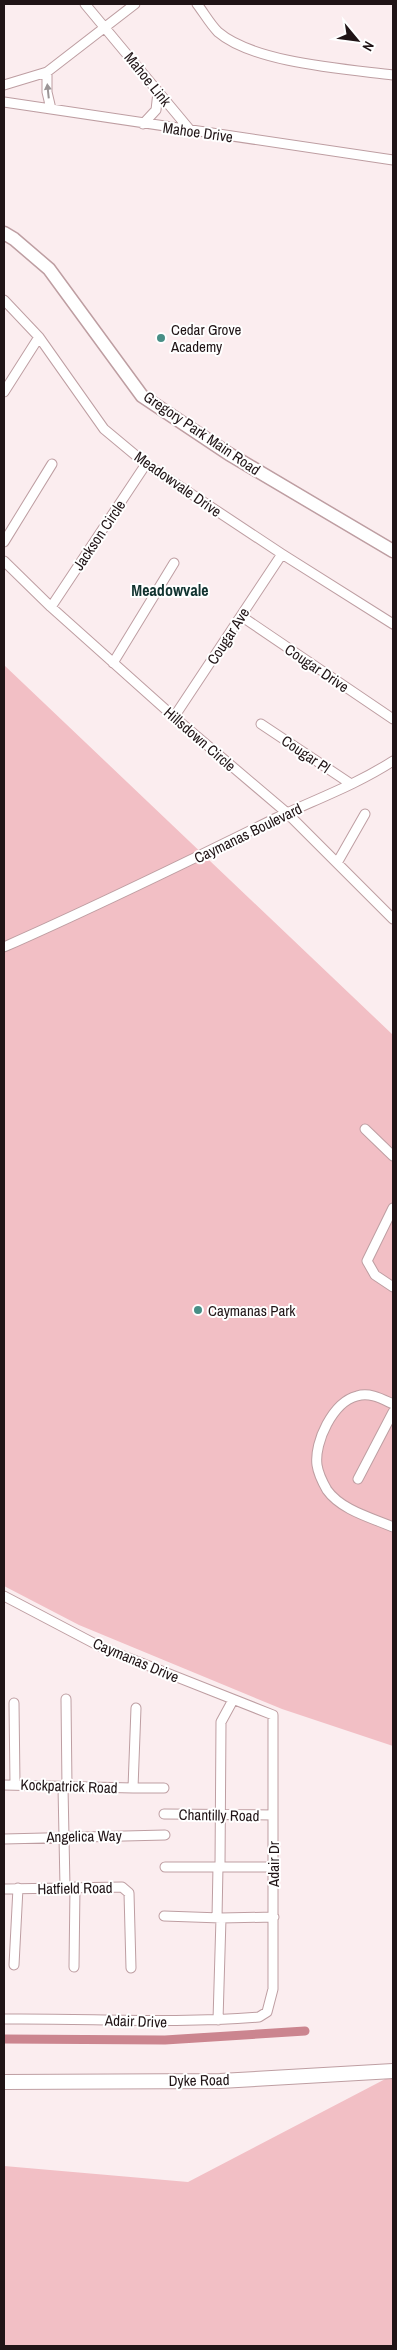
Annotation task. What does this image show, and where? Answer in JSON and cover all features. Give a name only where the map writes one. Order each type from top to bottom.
[{"type":"main road","name":"Dyke Road","points":[[4,2082],[220,2081],[393,2071]]},
{"type":"street","name":"Mahoe Link","points":[[85,4],[190,130]]},
{"type":"street","points":[[4,85],[47,72],[136,4]]},
{"type":"street","points":[[197,4],[218,31],[235,43],[290,62],[393,75]]},
{"type":"street","points":[[47,72],[47,92],[51,109]]},
{"type":"street","points":[[143,124],[156,110],[158,92]]},
{"type":"street","name":"Mahoe Drive","points":[[4,102],[393,160]]},
{"type":"street","name":"Gregory Park Main Road","points":[[4,233],[14,239],[49,269],[142,396],[229,454],[393,551]]},
{"type":"street","name":"Meadowvale Drive","points":[[4,300],[39,338],[104,429],[146,464],[282,554],[393,624]]},
{"type":"street","points":[[4,392],[39,338]]},
{"type":"street","points":[[4,542],[52,464]]},
{"type":"street","name":"Jackson Circle","points":[[51,607],[146,464]]},
{"type":"street","name":"Cougar Ave","points":[[174,717],[282,554]]},
{"type":"street","name":"Hillsdown Circle","points":[[4,561],[51,607],[174,717],[287,813],[393,919]]},
{"type":"street","points":[[113,662],[174,563]]},
{"type":"street","name":"Cougar Drive","points":[[241,616],[393,719]]},
{"type":"street","name":"Cougar Pl","points":[[261,724],[350,784]]},
{"type":"street","name":"Caymanas Boulevard","points":[[4,947],[103,904],[350,784],[393,761]]},
{"type":"street","points":[[337,863],[366,814]]},
{"type":"street","points":[[365,1129],[393,1156]]},
{"type":"street","points":[[393,1208],[367,1262],[374,1275],[393,1288]]},
{"type":"street","points":[[393,1404],[373,1395],[358,1395],[341,1405],[324,1429],[317,1463],[327,1490],[338,1500],[350,1508],[393,1526]]},
{"type":"street","points":[[358,1479],[393,1412]]},
{"type":"street","name":"Caymanas Drive","points":[[4,1596],[101,1647],[272,1715]]},
{"type":"street","points":[[65,1888],[63,1836],[66,1699]]},
{"type":"street","points":[[218,2020],[221,1722],[233,1700]]},
{"type":"street","points":[[14,1703],[15,1784]]},
{"type":"street","name":"Kockpatrick Road","points":[[133,1788],[136,1708]]},
{"type":"street","name":"Adair Dr","points":[[267,2012],[273,1990],[272,1715]]},
{"type":"street","name":"Kockpatrick Road","points":[[4,1785],[164,1788]]},
{"type":"street","name":"Chantilly Road","points":[[164,1814],[273,1815]]},
{"type":"street","name":"Angelica Way","points":[[4,1839],[63,1836],[165,1835]]},
{"type":"street","points":[[164,1867],[273,1866]]},
{"type":"street","points":[[74,1967],[75,1887]]},
{"type":"street","name":"Hatfield Road","points":[[4,1889],[122,1887],[129,1893],[131,1968]]},
{"type":"street","points":[[14,1964],[18,1888]]},
{"type":"street","points":[[164,1916],[274,1917]]},
{"type":"street","name":"Adair Drive","points":[[4,2019],[62,2018],[161,2022],[259,2017],[267,2012]]},
{"type":"shaded area","name":"Caymanas Park","points":[[4,665],[393,1035],[393,1746],[282,1709],[79,1625],[4,1586]]},
{"type":"shaded area","points":[[393,2075],[393,2346],[4,2346],[4,2166],[188,2182]]},
{"type":"waterway","points":[[4,2039],[165,2040],[305,2031]]},
{"type":"place","name":"Cedar Grove Academy","points":[[161,338]]},
{"type":"place","name":"Caymanas Park","points":[[198,1310]]},
{"type":"district","name":"Meadowvale","points":[[170,590]]}]
